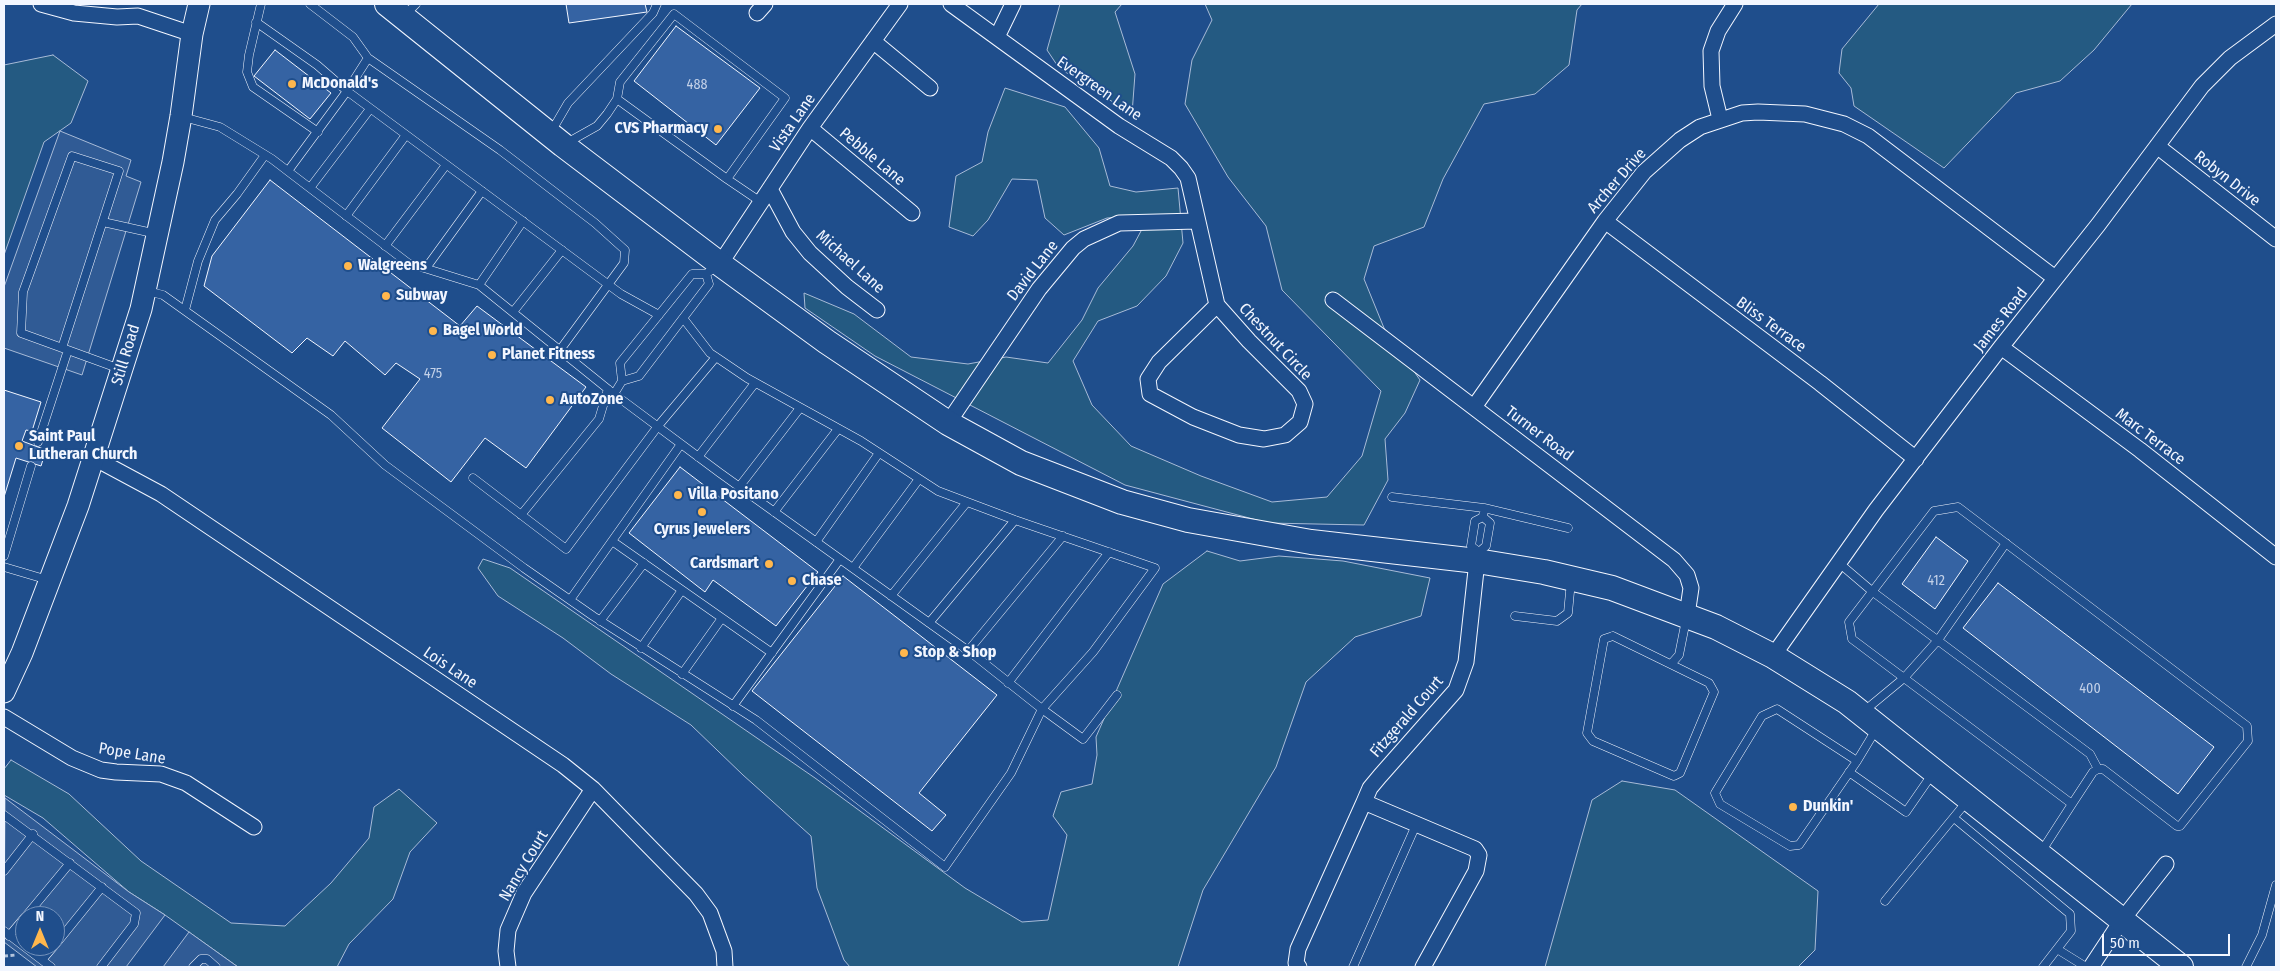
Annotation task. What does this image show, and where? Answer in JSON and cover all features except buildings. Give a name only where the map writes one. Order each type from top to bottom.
[{"type":"main road","name":"Still Road","points":[[4,692],[22,654],[94,458],[145,291],[181,116],[192,34],[199,4]]},
{"type":"main road","points":[[402,8],[713,269],[948,423],[1021,463],[1122,502],[1188,520],[1310,542],[1478,557],[1612,588],[1687,615],[1773,656],[1870,720],[2181,967]]},
{"type":"street","points":[[41,4],[74,14],[117,17],[139,10],[192,34]]},
{"type":"street","name":"Vista Lane","points":[[713,269],[770,189],[810,128],[900,4]]},
{"type":"street","name":"Evergreen Lane","points":[[951,4],[1119,126],[1171,158],[1188,178],[1197,221]]},
{"type":"street","points":[[997,38],[1013,4]]},
{"type":"street","points":[[1720,120],[1712,86],[1712,51],[1718,31],[1735,4]]},
{"type":"street","name":"James Road","points":[[1773,656],[1916,459],[2001,347],[2098,226],[2202,86],[2230,58],[2276,24]]},
{"type":"street","points":[[873,41],[930,88]]},
{"type":"street","name":"Archer Drive","points":[[1474,407],[1605,221],[1644,172],[1680,140],[1700,127],[1720,120],[1758,112],[1805,114],[1844,124],[1868,136],[2055,278]]},
{"type":"street","name":"Pebble Lane","points":[[810,128],[912,213]]},
{"type":"street","name":"Robyn Drive","points":[[2157,146],[2276,239]]},
{"type":"street","name":"Michael Lane","points":[[770,189],[793,232],[810,254],[847,287],[877,310]]},
{"type":"street","name":"Chestnut Circle","points":[[1197,221],[1217,305],[1248,341],[1299,391],[1305,404],[1300,422],[1284,435],[1264,439],[1238,435],[1193,417],[1150,394],[1148,379],[1159,362],[1217,305]]},
{"type":"street","name":"David Lane","points":[[948,423],[1039,289],[1079,243],[1118,223],[1197,221]]},
{"type":"street","name":"Bliss Terrace","points":[[1605,221],[1820,383],[1916,459]]},
{"type":"street","name":"Turner Road","points":[[1333,300],[1674,560],[1687,575],[1691,588],[1687,615]]},
{"type":"street","name":"Marc Terrace","points":[[2001,347],[2140,450],[2276,558]]},
{"type":"street","name":"Lois Lane","points":[[94,458],[161,494],[563,765],[593,789],[696,894],[710,913],[724,951],[724,967]]},
{"type":"street","name":"Fitzgerald Court","points":[[1299,967],[1296,963],[1298,949],[1370,788],[1456,690],[1466,662],[1478,557]]},
{"type":"street","name":"Pope Lane","points":[[4,717],[72,758],[101,770],[161,774],[186,783],[254,827]]},
{"type":"street","name":"Nancy Court","points":[[508,967],[506,951],[508,930],[524,894],[593,789]]},
{"type":"street","points":[[1364,802],[1475,849],[1478,855],[1476,872],[1423,967]]},
{"type":"street","points":[[2092,967],[2122,920],[2166,864]]},
{"type":"lane","points":[[261,4],[248,55],[247,72],[253,87],[318,132]]},
{"type":"lane","points":[[310,4],[353,37],[368,58],[500,150],[595,223],[625,250],[624,263],[560,350]]},
{"type":"lane","points":[[556,139],[568,103],[653,14],[657,4]]},
{"type":"lane","points":[[556,139],[597,126],[617,99],[620,82],[674,14],[785,98],[727,179]]},
{"type":"lane","points":[[256,22],[316,65],[347,92],[609,285],[659,315]]},
{"type":"lane","points":[[288,172],[347,92],[368,58]]},
{"type":"lane","points":[[617,99],[761,202]]},
{"type":"lane","points":[[310,188],[370,109]]},
{"type":"lane","points":[[181,116],[220,127],[265,155],[408,263],[479,284],[611,392],[680,444],[968,651],[1083,739],[1117,695]]},
{"type":"lane","points":[[346,216],[406,135]]},
{"type":"lane","points":[[185,310],[198,261],[215,220],[265,155]]},
{"type":"lane","points":[[38,442],[65,349],[103,222],[119,172],[72,156],[23,292],[21,333],[65,349],[122,369]]},
{"type":"lane","points":[[385,246],[446,165]]},
{"type":"lane","points":[[426,268],[482,191]]},
{"type":"lane","points":[[479,284],[523,221]]},
{"type":"lane","points":[[103,222],[157,234]]},
{"type":"lane","points":[[513,312],[562,250]]},
{"type":"lane","points":[[521,515],[599,419],[611,392],[622,381],[639,376],[709,284],[713,269],[692,274],[620,363],[622,381]]},
{"type":"lane","points":[[145,291],[164,295],[331,415],[384,465],[570,600],[763,726],[945,867],[1011,773],[1042,709],[1092,652],[1155,568],[1014,520],[938,491],[879,453],[755,383],[713,355],[683,318]]},
{"type":"lane","points":[[473,478],[566,550],[713,355]]},
{"type":"lane","points":[[698,457],[755,383]]},
{"type":"lane","points":[[739,487],[800,408]]},
{"type":"lane","points":[[774,512],[838,429]]},
{"type":"lane","points":[[570,600],[680,444]]},
{"type":"lane","points":[[816,542],[879,453]]},
{"type":"lane","points":[[4,556],[31,466]]},
{"type":"lane","points":[[852,568],[920,479]]},
{"type":"lane","points":[[1392,497],[1484,508],[1568,528]]},
{"type":"lane","points":[[891,596],[967,502]]},
{"type":"lane","points":[[2040,854],[2093,772],[2098,769],[2103,769],[2177,826],[2180,826],[2248,740],[2247,726],[1958,507],[1934,511],[1849,622],[1852,639],[2072,804]]},
{"type":"lane","points":[[1483,517],[1484,508]]},
{"type":"lane","points":[[1483,517],[1490,523],[1486,546],[1478,557],[1471,546],[1475,521],[1483,517]]},
{"type":"lane","points":[[929,623],[1014,520]]},
{"type":"lane","points":[[968,651],[1063,536]]},
{"type":"lane","points":[[612,541],[772,653]]},
{"type":"lane","points":[[1857,761],[1777,710],[1762,716],[1715,793],[1720,804],[1790,846],[1800,845],[1857,761],[1870,720],[1938,640],[2006,543]]},
{"type":"lane","points":[[1008,683],[1108,552]]},
{"type":"lane","points":[[733,706],[840,559]]},
{"type":"lane","points":[[600,621],[644,563]]},
{"type":"lane","points":[[1839,563],[1873,592],[2090,754],[2098,769]]},
{"type":"lane","points":[[4,567],[50,580]]},
{"type":"lane","points":[[1515,616],[1557,621],[1568,613],[1571,579]]},
{"type":"lane","points":[[641,648],[682,590]]},
{"type":"lane","points":[[1672,663],[1680,655],[1687,615]]},
{"type":"lane","points":[[682,674],[722,618]]},
{"type":"lane","points":[[1613,636],[1672,663],[1709,683],[1714,692],[1680,773],[1674,776],[1592,741],[1586,733],[1604,639],[1613,636]]},
{"type":"lane","points":[[1849,772],[1906,812],[1935,771]]},
{"type":"lane","points":[[1885,901],[1970,799]]},
{"type":"lane","points":[[4,815],[33,834],[136,913],[134,924],[101,967]]},
{"type":"lane","points":[[1954,818],[2070,914],[2072,922],[2071,931],[2043,967]]},
{"type":"lane","points":[[1353,967],[1416,825]]},
{"type":"lane","points":[[4,871],[33,834]]},
{"type":"lane","points":[[33,906],[70,863]]},
{"type":"lane","points":[[2246,967],[2262,935],[2276,885]]},
{"type":"lane","points":[[65,933],[102,887]]},
{"type":"lane","points":[[7,934],[51,967]]},
{"type":"lane","points":[[2057,949],[2086,967]]},
{"type":"lane","points":[[42,960],[46,956]]},
{"type":"lane","points":[[193,967],[201,959],[206,959],[216,967]]},
{"type":"shaded area","points":[[1060,4],[1122,4],[1115,12],[1135,74],[1132,114],[1059,68],[1047,50]]},
{"type":"shaded area","points":[[1205,4],[1582,4],[1577,10],[1569,65],[1535,94],[1484,104],[1443,179],[1424,227],[1374,246],[1364,279],[1384,328],[1420,380],[1405,413],[1385,439],[1388,480],[1364,525],[1268,523],[1125,485],[875,356],[805,308],[804,293],[854,314],[911,357],[968,364],[1006,357],[1048,363],[1082,320],[1098,288],[1133,246],[1149,216],[1107,218],[1064,235],[1045,218],[1037,180],[1012,179],[988,220],[973,236],[949,227],[956,176],[982,162],[988,132],[1005,88],[1065,107],[1099,148],[1110,186],[1136,192],[1178,188],[1183,243],[1166,276],[1137,306],[1098,321],[1073,361],[1092,405],[1131,446],[1201,476],[1272,502],[1327,497],[1362,456],[1381,391],[1282,290],[1266,226],[1228,177],[1185,104],[1192,60],[1212,20]]},
{"type":"shaded area","points":[[1879,4],[2132,4],[2094,50],[2060,81],[2016,93],[1944,168],[1854,106],[1851,88],[1839,73],[1842,49]]},
{"type":"shaded area","points":[[53,55],[88,81],[71,123],[44,142],[4,255],[4,65]]},
{"type":"shaded area","points":[[60,131],[131,160],[126,176],[141,182],[82,375],[4,348],[4,287]]},
{"type":"shaded area","points":[[1207,551],[1240,561],[1279,556],[1343,561],[1430,578],[1421,616],[1355,637],[1306,682],[1276,767],[1203,890],[1178,967],[850,967],[844,960],[817,888],[811,836],[691,725],[611,674],[563,638],[498,596],[478,568],[483,559],[510,568],[815,778],[965,888],[1022,922],[1048,920],[1067,835],[1053,816],[1061,792],[1092,784],[1097,755],[1096,737],[1163,584]]},
{"type":"shaded area","points":[[11,760],[69,794],[141,861],[231,923],[285,926],[331,883],[369,838],[374,807],[399,789],[437,823],[410,852],[393,899],[349,944],[337,967],[238,967],[129,892],[43,818],[4,795],[4,769]]},
{"type":"shaded area","points":[[1622,781],[1675,790],[1818,891],[1815,950],[1798,967],[1545,967],[1592,800]]},
{"type":"shaded area","points":[[5,798],[129,892],[165,915],[126,967],[37,967],[22,956],[65,956],[65,906],[15,906],[15,950],[4,942]]},
{"type":"shaded area","points":[[189,932],[238,967],[163,967]]},
{"type":"place","name":"McDonald's","points":[[292,84]]},
{"type":"place","name":"CVS Pharmacy","points":[[718,129]]},
{"type":"place","name":"Walgreens","points":[[348,266]]},
{"type":"place","name":"Subway","points":[[386,296]]},
{"type":"place","name":"Bagel World","points":[[433,331]]},
{"type":"place","name":"Planet Fitness","points":[[492,355]]},
{"type":"place","name":"AutoZone","points":[[550,400]]},
{"type":"place","name":"Saint Paul Lutheran Church","points":[[19,446]]},
{"type":"place","name":"Villa Positano","points":[[678,495]]},
{"type":"place","name":"Cyrus Jewelers","points":[[702,512]]},
{"type":"place","name":"Cardsmart","points":[[769,564]]},
{"type":"place","name":"Chase","points":[[792,581]]},
{"type":"place","name":"Stop & Shop","points":[[904,653]]},
{"type":"place","name":"Dunkin'","points":[[1793,807]]}]
